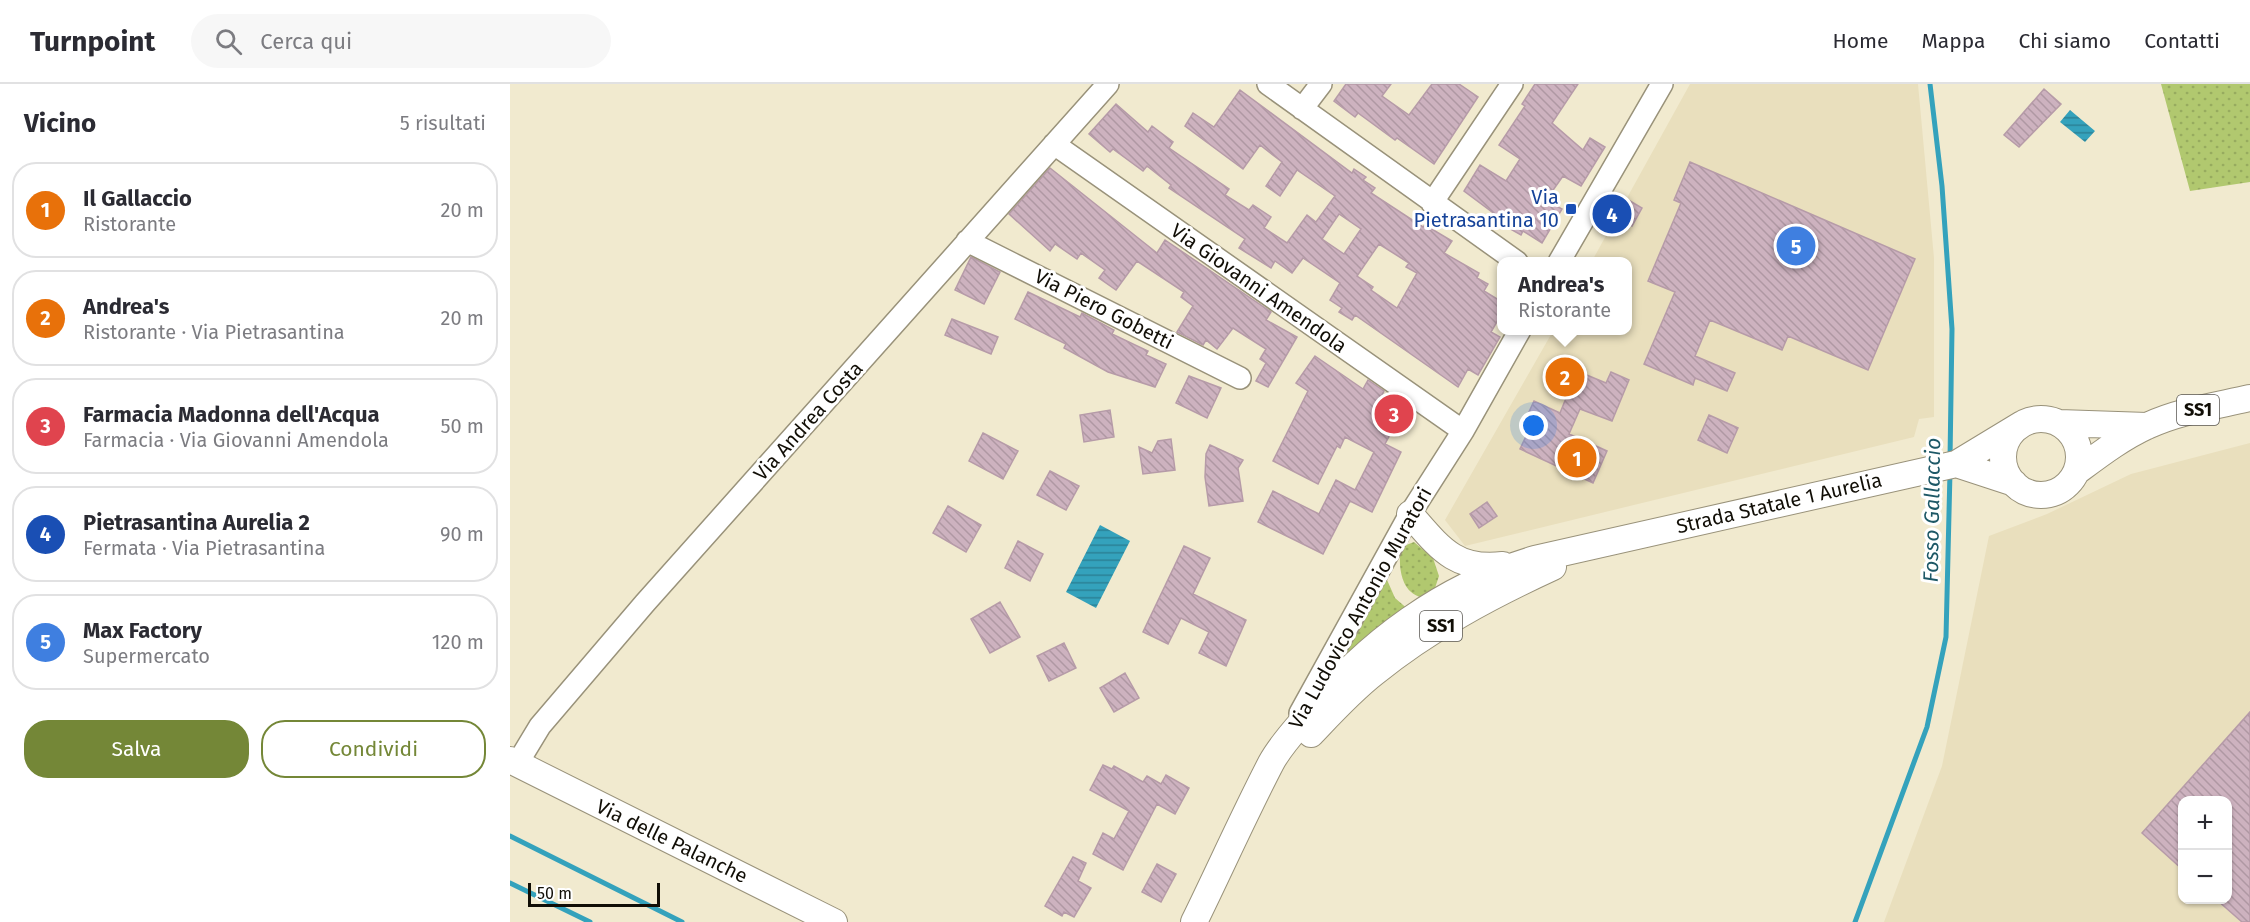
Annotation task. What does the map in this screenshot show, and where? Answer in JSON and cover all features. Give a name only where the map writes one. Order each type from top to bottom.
[{"type":"main road","name":"SS1","points":[[1956,464],[2014,483],[2031,493],[2050,494],[2066,485],[2076,472],[2112,446],[2147,426],[2182,413],[2250,399]]},
{"type":"main road","name":"SS1","points":[[1956,464],[2022,424],[2041,419],[2059,423],[2147,426]]},
{"type":"main road","points":[[2059,423],[2070,432],[2077,444],[2079,458],[2076,472]]},
{"type":"main road","points":[[2014,483],[2007,472],[2004,451],[2008,438],[2022,424]]},
{"type":"main road","name":"Strada Statale 1 Aurelia","points":[[1194,922],[1232,839],[1278,753],[1329,689],[1403,623],[1466,584],[1524,562],[1956,464]]},
{"type":"main road","points":[[1410,514],[1438,546],[1462,562],[1488,566],[1524,562]]},
{"type":"main road","name":"Strada Statale 1 Aurelia","points":[[1232,839],[1304,742],[1372,674],[1429,633],[1502,591],[1602,544]]},
{"type":"main road","name":"Via delle Palanche","points":[[514,762],[834,922]]},
{"type":"street","name":"Via Andrea Costa","points":[[514,762],[540,726],[645,603],[1108,84]]},
{"type":"street","points":[[1268,84],[1432,203],[1511,257]]},
{"type":"street","points":[[1302,109],[1321,84]]},
{"type":"street","points":[[1432,203],[1512,84]]},
{"type":"street","points":[[1561,257],[1662,84]]},
{"type":"street","name":"Via Giovanni Amendola","points":[[1054,144],[1463,431]]},
{"type":"street","name":"Via Piero Gobetti","points":[[967,241],[1240,378]]},
{"type":"street","name":"Via Ludovico Antonio Muratori","points":[[1278,753],[1410,514],[1463,431],[1517,335]]},
{"type":"shaded area","points":[[1690,84],[1918,84],[1934,258],[1934,417],[1919,419],[1914,437],[1465,546],[1445,520],[1551,335],[1632,335],[1632,257],[1594,257]]},
{"type":"shaded area","points":[[2250,443],[2250,922],[1884,922],[1942,766],[1989,536],[2047,514],[2131,474]]},
{"type":"green space","points":[[2161,84],[2250,84],[2250,182],[2190,191]]},
{"type":"green space","points":[[1414,542],[1433,558],[1439,576],[1434,591],[1421,597],[1409,589],[1400,569],[1401,547]]},
{"type":"green space","points":[[1384,573],[1395,598],[1410,611],[1331,675]]},
{"type":"water","points":[[2070,110],[2095,131],[2085,142],[2060,122]]},
{"type":"water","points":[[1100,525],[1130,541],[1096,608],[1066,592]]},
{"type":"building","points":[[1346,84],[1391,84],[1382,96],[1409,115],[1432,84],[1459,84],[1478,97],[1434,164],[1397,138],[1395,140],[1358,113],[1355,117],[1334,101]]},
{"type":"building","points":[[1535,84],[1578,84],[1552,123],[1583,150],[1590,138],[1605,147],[1581,186],[1563,176],[1546,200],[1562,209],[1542,243],[1523,231],[1521,235],[1498,222],[1500,218],[1464,191],[1480,165],[1506,181],[1520,159],[1499,145],[1525,106],[1522,104]]},
{"type":"building","points":[[2044,89],[2061,104],[2019,147],[2004,135]]},
{"type":"building","points":[[1240,90],[1352,173],[1354,169],[1366,177],[1363,180],[1375,188],[1371,193],[1423,227],[1425,225],[1452,241],[1444,253],[1479,273],[1477,278],[1488,284],[1484,291],[1497,299],[1497,322],[1491,332],[1500,337],[1478,375],[1468,369],[1458,387],[1355,315],[1352,320],[1339,312],[1342,308],[1330,300],[1340,283],[1303,258],[1292,273],[1275,261],[1271,268],[1239,248],[1245,239],[1169,188],[1171,185],[1147,166],[1143,171],[1113,149],[1110,152],[1089,134],[1116,104],[1148,132],[1152,126],[1173,142],[1169,148],[1229,189],[1225,195],[1249,210],[1253,205],[1271,217],[1264,228],[1287,243],[1307,215],[1316,222],[1335,196],[1297,170],[1280,196],[1266,186],[1282,162],[1260,145],[1243,169],[1185,126],[1193,113],[1214,127]],"holes":[[[1339,214],[1361,229],[1344,254],[1322,239]],[[1379,244],[1409,263],[1406,267],[1417,273],[1397,308],[1371,290],[1373,287],[1357,276]]]},
{"type":"building","points":[[1690,162],[1915,259],[1868,370],[1788,336],[1782,350],[1710,320],[1695,356],[1735,373],[1727,391],[1695,378],[1693,385],[1644,364],[1675,292],[1648,281],[1681,203],[1674,200]]},
{"type":"building","points":[[1050,168],[1157,253],[1165,240],[1271,312],[1266,320],[1297,337],[1268,387],[1256,381],[1266,363],[1260,359],[1266,349],[1233,328],[1217,349],[1206,340],[1203,345],[1177,332],[1193,306],[1181,297],[1184,292],[1137,261],[1116,290],[1099,278],[1105,270],[1081,253],[1077,259],[1055,244],[1050,251],[1009,214]]},
{"type":"building","points":[[1630,201],[1642,208],[1632,226],[1621,217]]},
{"type":"building","points":[[971,257],[1000,272],[984,304],[955,290]]},
{"type":"building","points":[[1028,292],[1080,317],[1082,313],[1114,330],[1112,334],[1148,351],[1146,355],[1166,364],[1155,387],[1108,372],[1064,348],[1066,344],[1015,319]]},
{"type":"building","points":[[952,319],[998,337],[991,354],[945,335]]},
{"type":"building","points":[[1315,356],[1363,389],[1368,380],[1384,391],[1382,395],[1405,407],[1385,444],[1401,452],[1372,512],[1350,501],[1323,554],[1258,522],[1273,491],[1319,514],[1336,480],[1355,490],[1374,452],[1345,437],[1340,448],[1337,446],[1318,484],[1273,461],[1308,391],[1296,383]]},
{"type":"building","points":[[1577,371],[1606,383],[1611,372],[1629,380],[1612,421],[1580,409],[1569,434],[1607,451],[1593,483],[1520,449],[1529,430],[1522,427],[1534,401],[1560,413]]},
{"type":"building","points":[[1189,376],[1221,388],[1207,418],[1176,403]]},
{"type":"building","points":[[1110,410],[1114,437],[1084,442],[1080,415]]},
{"type":"building","points":[[1709,415],[1738,428],[1727,453],[1698,440]]},
{"type":"building","points":[[983,433],[1018,451],[1003,479],[969,461]]},
{"type":"building","points":[[1171,439],[1175,470],[1143,474],[1139,447],[1152,453],[1158,441]]},
{"type":"building","points":[[1210,445],[1243,460],[1238,468],[1243,501],[1209,506],[1205,477],[1206,454]]},
{"type":"building","points":[[1050,471],[1079,486],[1066,510],[1037,495]]},
{"type":"building","points":[[1487,502],[1497,516],[1479,528],[1470,514]]},
{"type":"building","points":[[948,506],[981,525],[966,552],[933,533]]},
{"type":"building","points":[[1018,541],[1043,554],[1030,581],[1005,568]]},
{"type":"building","points":[[1184,546],[1210,558],[1193,594],[1246,620],[1226,666],[1199,653],[1209,632],[1181,618],[1168,644],[1143,632]]},
{"type":"building","points":[[1000,602],[1020,637],[990,653],[971,619]]},
{"type":"building","points":[[1064,643],[1076,668],[1049,681],[1037,656]]},
{"type":"building","points":[[1125,673],[1139,698],[1114,712],[1100,688]]},
{"type":"building","points":[[2250,712],[2250,922],[2242,922],[2222,904],[2232,904],[2232,796],[2178,796],[2178,865],[2142,833]]},
{"type":"building","points":[[1103,765],[1112,769],[1114,766],[1143,782],[1147,776],[1161,784],[1166,775],[1189,788],[1175,814],[1157,804],[1123,870],[1093,854],[1103,833],[1114,839],[1129,811],[1090,790]]},
{"type":"building","points":[[1073,857],[1086,863],[1078,881],[1091,888],[1074,917],[1064,912],[1062,916],[1045,906]]},
{"type":"building","points":[[1157,864],[1176,874],[1161,902],[1142,892]]},
{"type":"waterway","name":"Fosso Gallaccio","points":[[1930,84],[1942,186],[1952,329],[1950,459]]},
{"type":"waterway","name":"Fosso Gallaccio","points":[[1855,922],[1927,727],[1946,637],[1950,472]]},
{"type":"waterway","points":[[510,836],[682,922]]},
{"type":"waterway","points":[[510,883],[590,922]]},
{"type":"place","name":"Via Pietrasantina 10","points":[[1571,209]]},
{"type":"place","name":"Pietrasantina Aurelia 2","points":[[1612,214]]},
{"type":"place","name":"Max Factory","points":[[1796,246]]},
{"type":"place","name":"Andrea's","points":[[1565,377]]},
{"type":"place","name":"Farmacia Madonna dell'Acqua","points":[[1394,414]]},
{"type":"place","name":"Il Gallaccio","points":[[1577,458]]}]
